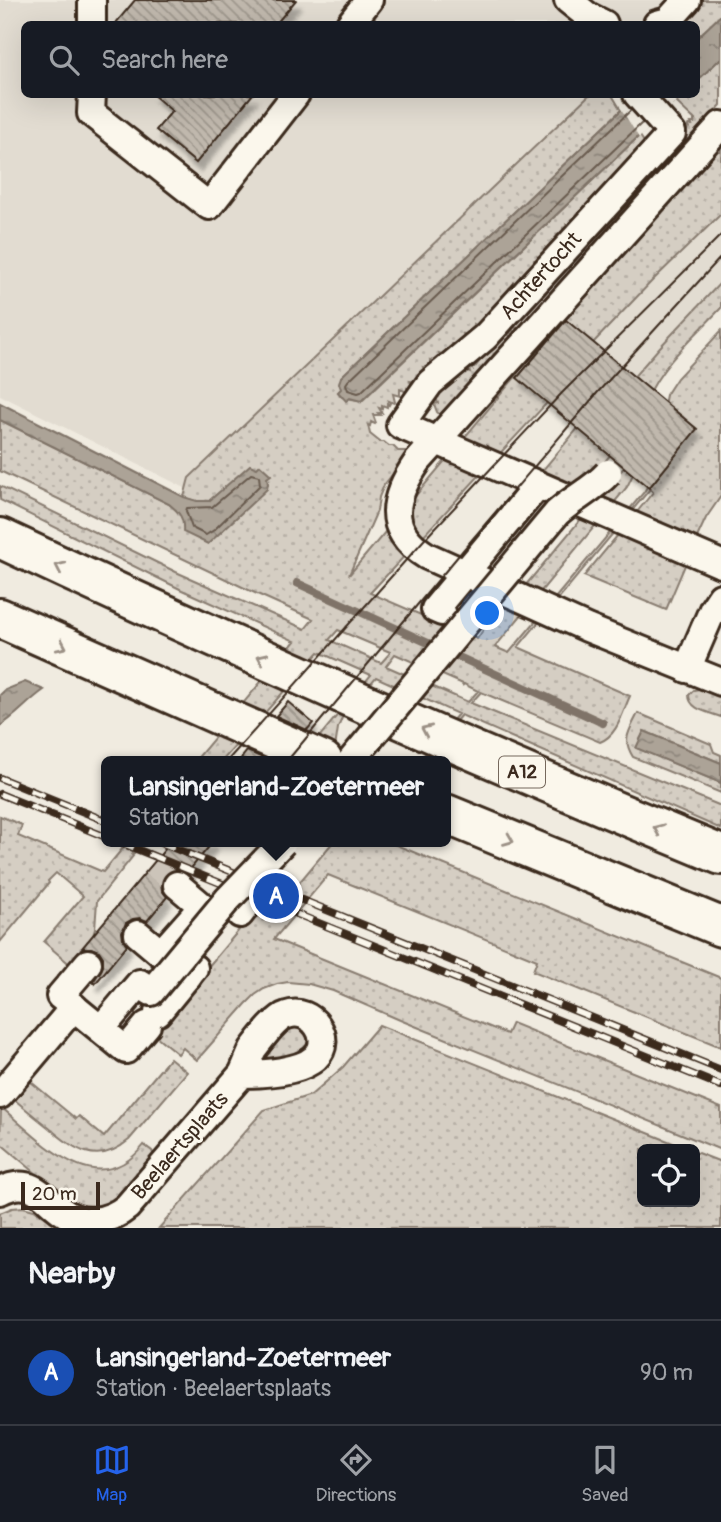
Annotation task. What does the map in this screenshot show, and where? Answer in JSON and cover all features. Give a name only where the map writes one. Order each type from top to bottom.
[{"type":"highway","name":"A12","points":[[0,538],[312,681],[721,855]]},
{"type":"highway","points":[[0,618],[312,756]]},
{"type":"highway","points":[[451,816],[721,927]]},
{"type":"street","points":[[92,0],[92,21]]},
{"type":"street","points":[[568,0],[598,21]]},
{"type":"street","points":[[668,21],[687,0]]},
{"type":"street","points":[[92,98],[92,113],[209,206],[293,98]]},
{"type":"street","name":"Achtertocht","points":[[436,440],[400,425],[430,383],[485,337],[672,132],[640,98]]},
{"type":"street","name":"Achtertocht","points":[[721,125],[418,461],[402,487],[397,508],[399,526],[406,540],[427,556],[587,628],[721,682]]},
{"type":"street","points":[[436,440],[538,485],[576,510],[721,564]]},
{"type":"street","points":[[355,756],[503,589],[557,513],[597,484],[615,465],[624,472],[608,491],[599,484],[576,510]]},
{"type":"street","points":[[442,612],[435,609],[465,573],[507,537],[538,485]]},
{"type":"street","points":[[687,669],[713,609],[721,597]]},
{"type":"street","points":[[101,1029],[140,983],[151,992],[278,847]]},
{"type":"street","points":[[177,885],[222,908]]},
{"type":"street","points":[[162,953],[222,908]]},
{"type":"street","points":[[88,963],[60,996],[126,1050],[191,972],[138,934]]},
{"type":"street","points":[[124,1001],[150,1024]]},
{"type":"street","points":[[0,1095],[74,1007]]},
{"type":"street","name":"Beelaertsplaats","points":[[0,1191],[15,1186],[30,1188],[65,1214],[83,1220],[100,1220],[116,1215],[127,1207],[242,1074]]},
{"type":"shaded area","points":[[0,0],[696,0],[678,21],[21,21],[21,98],[612,98],[203,497],[0,395]]},
{"type":"shaded area","points":[[703,0],[721,0],[721,15],[700,35],[700,21],[680,21]]},
{"type":"shaded area","points":[[721,58],[721,105],[441,416],[434,404],[438,403],[435,396],[438,396],[437,393],[441,393],[440,391],[458,378],[457,375],[465,370],[470,372],[469,369],[474,367],[474,363],[476,366],[481,359],[479,358],[504,337],[504,333],[509,335],[513,327],[516,328],[513,323],[517,322],[515,321],[684,131],[686,133],[688,126],[690,128],[689,125],[694,123],[694,119],[676,102],[679,98],[700,98],[700,78]]},
{"type":"shaded area","points":[[586,98],[614,98],[621,110],[341,377],[341,389],[338,392],[342,397],[362,401],[640,136],[646,145],[614,180],[607,184],[609,186],[598,194],[585,212],[572,220],[565,231],[563,229],[563,233],[560,232],[562,234],[558,235],[559,238],[556,237],[558,239],[546,248],[545,253],[538,257],[539,260],[535,260],[537,262],[510,288],[479,326],[474,324],[476,329],[473,333],[463,334],[465,338],[462,338],[462,342],[459,341],[461,343],[453,345],[451,351],[449,349],[444,355],[439,353],[437,362],[430,360],[431,365],[428,368],[423,367],[425,372],[419,375],[421,376],[416,382],[410,381],[412,386],[407,388],[407,392],[400,389],[400,396],[393,394],[394,403],[389,401],[387,407],[382,405],[382,409],[379,408],[382,413],[373,415],[376,423],[371,422],[370,426],[368,425],[370,434],[380,442],[409,454],[384,485],[377,511],[349,575],[517,375],[515,373],[721,144],[721,214],[652,281],[553,385],[559,390],[370,593],[421,615],[589,415],[596,420],[721,282],[721,308],[670,362],[647,399],[635,470],[627,487],[495,647],[509,653],[644,492],[648,485],[666,395],[677,378],[721,331],[721,496],[706,518],[694,544],[633,517],[653,492],[650,489],[518,647],[630,696],[615,729],[600,742],[481,692],[471,703],[721,806],[721,829],[461,715],[426,756],[423,756],[458,714],[376,677],[342,718],[335,748],[313,756],[303,756],[371,675],[319,652],[226,756],[199,756],[295,641],[182,590],[0,500],[0,486],[176,572],[305,629],[313,619],[0,471],[0,420],[169,504],[180,513],[184,524],[268,484],[267,478],[220,492],[209,501],[184,497],[189,478]],"holes":[[[612,453],[626,465],[515,598],[489,621],[477,639],[440,623],[475,586],[490,562],[543,495],[581,486]],[[338,630],[390,652],[390,653],[381,663],[329,640]],[[395,654],[463,684],[462,686],[464,684],[478,691],[468,702],[386,666]]]},
{"type":"shaded area","points":[[721,214],[721,282],[633,376],[593,343]]},
{"type":"shaded area","points":[[622,530],[688,558],[666,610],[584,576]]},
{"type":"shaded area","points":[[699,689],[721,696],[721,717],[700,710],[692,704],[689,695]]},
{"type":"shaded area","points":[[638,713],[711,744],[714,752],[721,755],[721,763],[644,731],[637,748],[721,783],[721,793],[633,757],[627,739]]},
{"type":"shaded area","points":[[0,816],[22,825],[18,836],[103,872],[124,847],[142,847],[132,855],[97,901],[92,939],[73,967],[44,942],[83,896],[56,873],[0,942]]},
{"type":"shaded area","points":[[329,847],[401,847],[721,978],[721,1047],[533,971],[537,960],[328,875],[274,939],[507,1034],[512,1023],[721,1108],[721,1150],[333,991],[309,984],[277,984],[255,995],[197,1060],[183,1048],[178,1054],[150,1031],[166,1017],[249,918],[262,908],[288,896]]},
{"type":"shaded area","points":[[298,1024],[312,1037],[306,1051],[270,1063],[262,1057],[285,1029]]},
{"type":"shaded area","points":[[379,1025],[676,1144],[637,1144],[637,1207],[700,1207],[700,1154],[721,1162],[721,1228],[159,1228],[264,1110],[311,1095],[343,1067]]},
{"type":"shaded area","points":[[170,1058],[187,1072],[129,1140],[107,1153],[87,1152],[68,1143],[10,1096],[25,1077],[76,1119],[79,1116],[104,1137]]},
{"type":"shaded area","points":[[1,1107],[51,1149],[69,1161],[88,1168],[107,1169],[126,1162],[144,1145],[154,1156],[118,1197],[108,1204],[84,1206],[69,1201],[0,1143]]},
{"type":"shaded area","points":[[23,1207],[34,1210],[62,1228],[0,1228],[0,1213]]},
{"type":"water","points":[[721,15],[721,58],[700,78],[700,35]]},
{"type":"water","points":[[634,98],[679,98],[361,401],[350,398],[346,401],[338,392],[341,389],[341,377]]},
{"type":"water","points":[[0,403],[184,497],[209,501],[250,465],[257,468],[260,465],[271,475],[267,478],[267,489],[208,544],[183,532],[180,516],[169,504],[0,420]]},
{"type":"water","points":[[25,682],[44,690],[0,726],[0,695],[5,690]]},
{"type":"water","points":[[644,731],[721,763],[721,783],[636,748]]},
{"type":"pier","points":[[630,98],[673,98],[677,101],[639,138],[620,107]]},
{"type":"building","points":[[135,0],[296,0],[278,21],[118,21]]},
{"type":"building","points":[[157,98],[250,98],[196,163],[156,130],[172,111]]},
{"type":"building","points":[[566,320],[697,429],[649,488],[517,378]]},
{"type":"building","points":[[288,702],[313,723],[307,730],[276,716]]},
{"type":"building","points":[[247,751],[258,756],[243,756]]},
{"type":"building","points":[[167,847],[209,847],[187,873],[172,870],[165,875],[161,883],[167,897],[147,921],[140,918],[126,923],[122,932],[127,945],[95,984],[93,982],[103,966],[103,957],[99,951],[82,948]]},
{"type":"waterway","points":[[297,583],[603,723]]},
{"type":"tunnel","points":[[156,882],[178,856]]},
{"type":"tram line","points":[[231,756],[466,495],[562,393],[721,235]]},
{"type":"tram line","points":[[291,756],[598,392],[721,257]]},
{"type":"railway","points":[[0,778],[101,819]]},
{"type":"railway","points":[[0,794],[101,835]]},
{"type":"railway","points":[[131,847],[721,1086]]},
{"type":"railway","points":[[171,847],[721,1070]]},
{"type":"place","name":"Lansingerland-Zoetermeer","points":[[276,896]]}]
